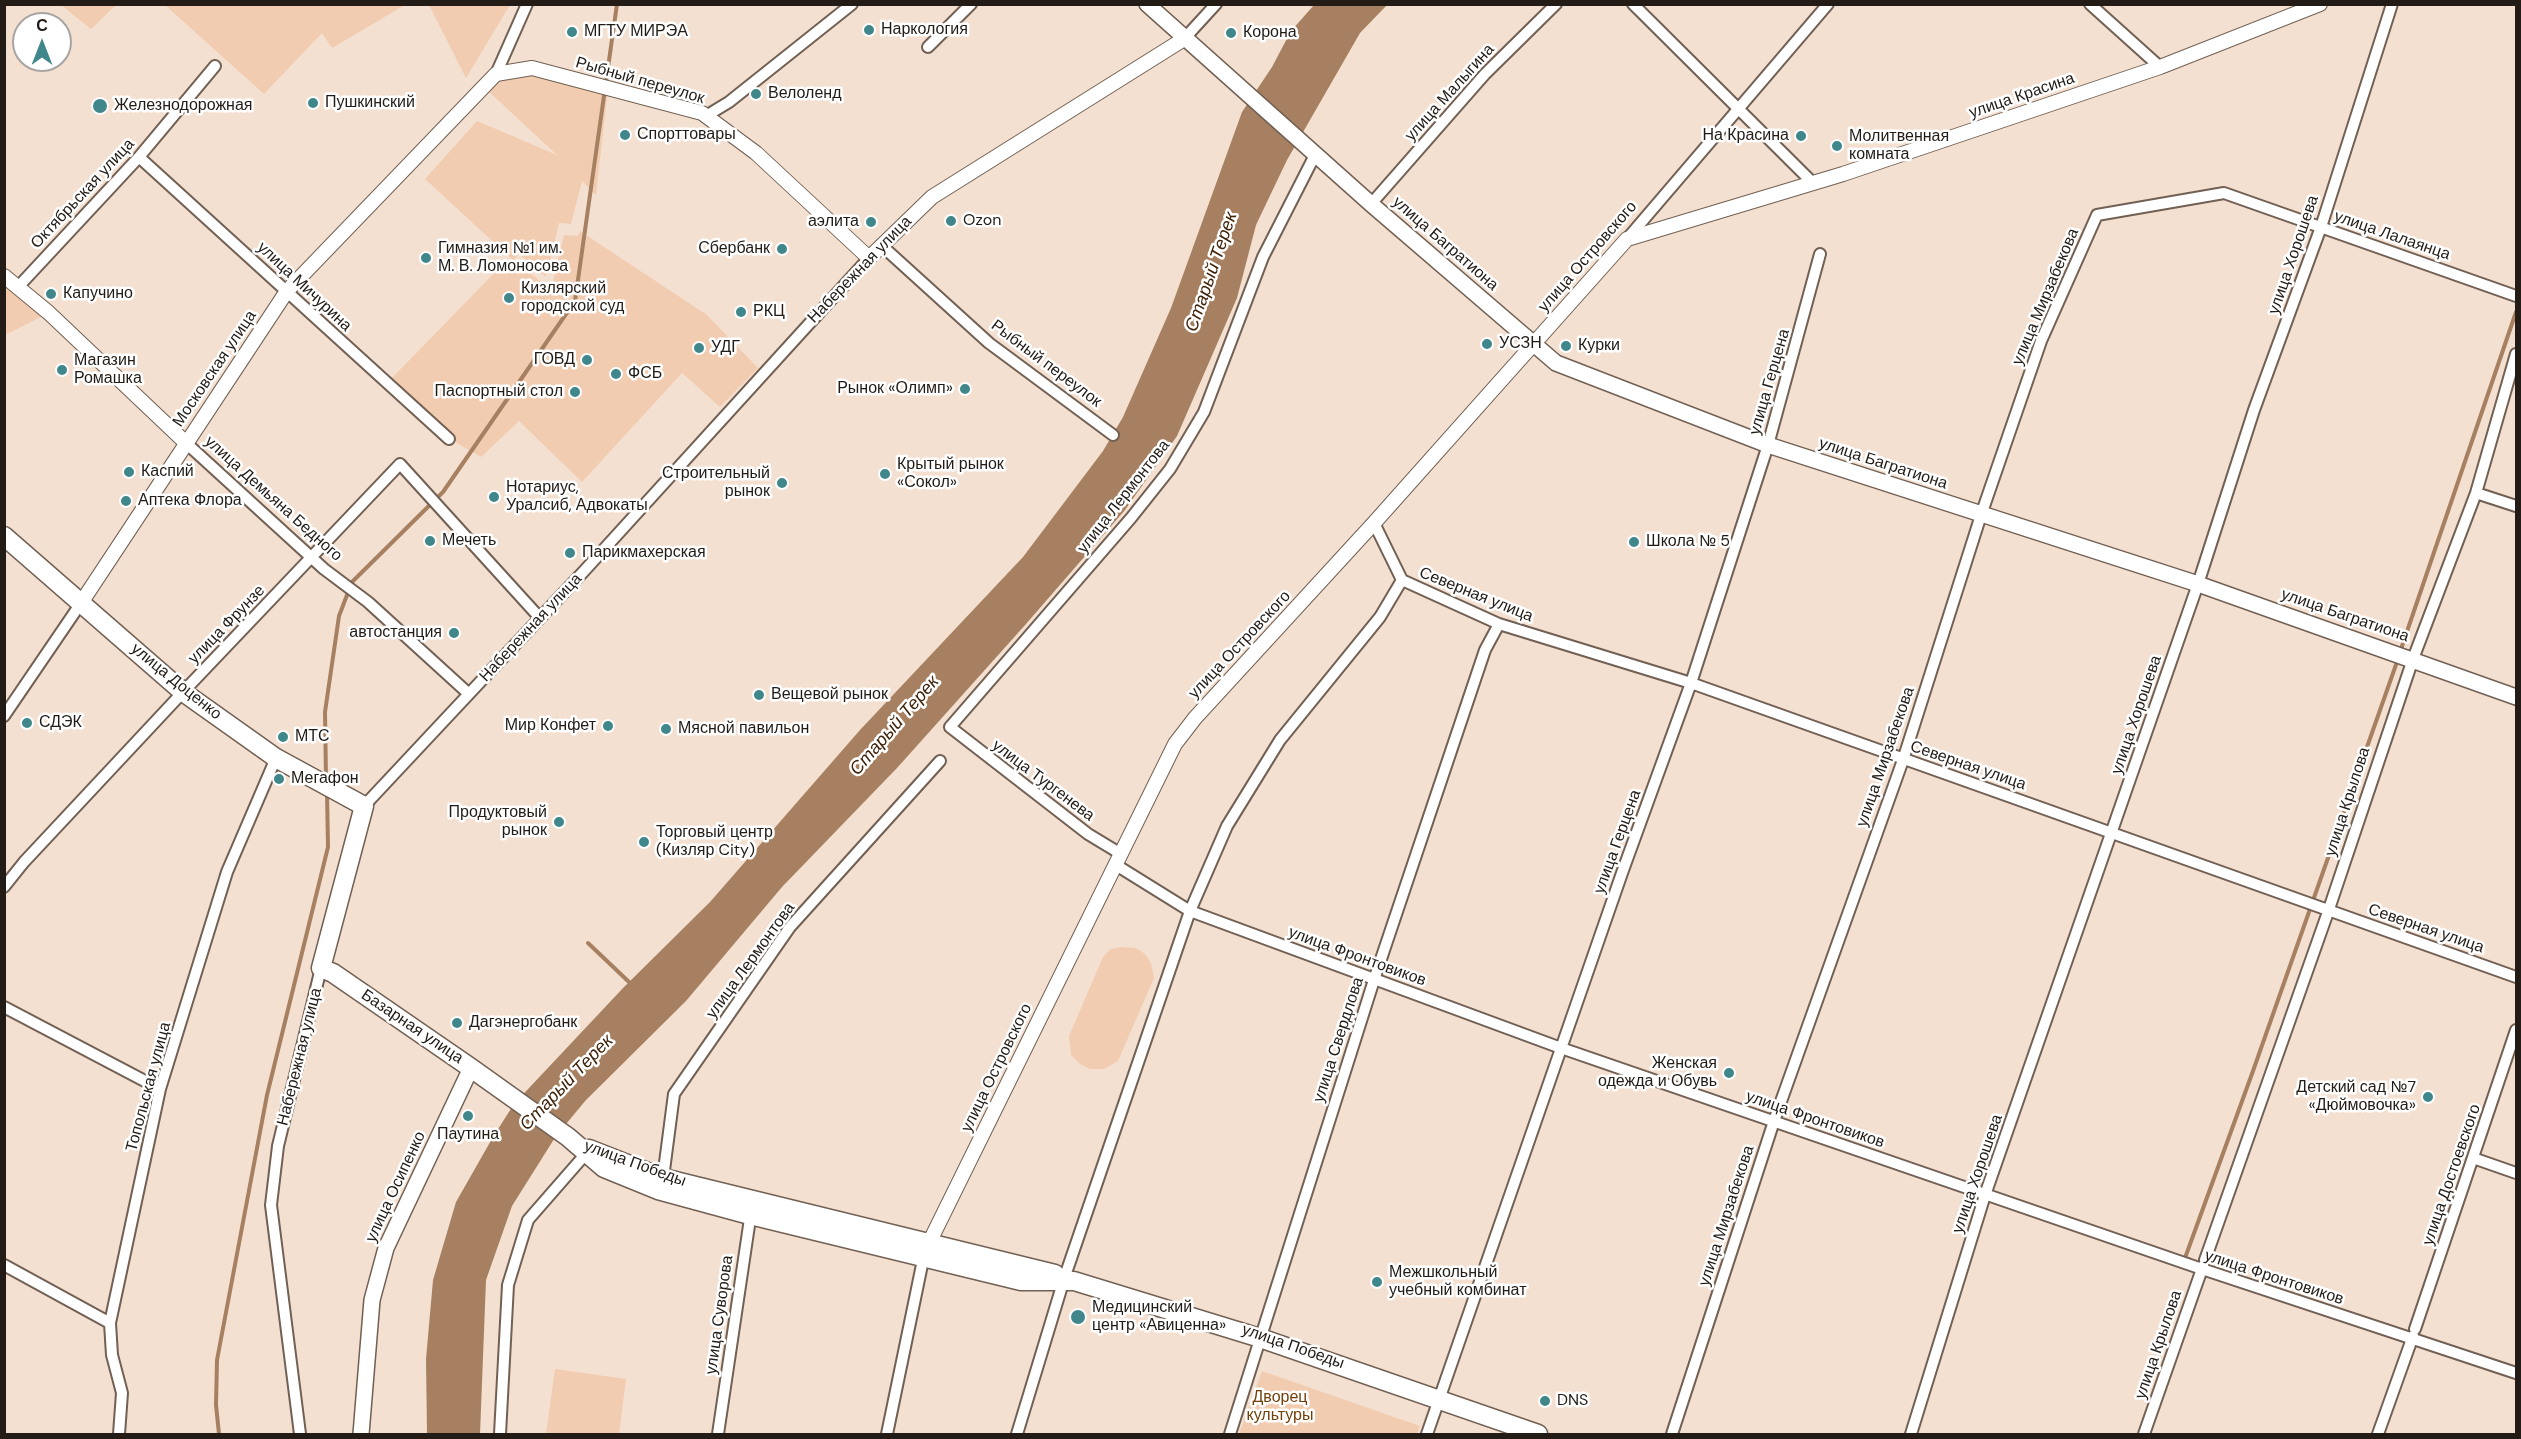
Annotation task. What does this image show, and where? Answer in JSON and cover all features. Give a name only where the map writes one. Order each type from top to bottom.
[{"type":"main road","points":[[1147,4],[1184,39]]},
{"type":"main road","name":"улица Багратиона","points":[[1184,39],[1556,363],[1768,445],[2198,584],[2517,697]]},
{"type":"main road","name":"улица Доценко","points":[[4,536],[183,692],[276,758],[364,806]]},
{"type":"main road","name":"Набережная улица","points":[[321,968],[364,806]]},
{"type":"main road","name":"Базарная улица","points":[[321,968],[333,973],[567,1137]]},
{"type":"main road","name":"улица Осипенко","points":[[361,1434],[372,1300],[386,1248],[471,1068]]},
{"type":"main road","name":"улица Победы","points":[[567,1137],[588,1151],[604,1168],[658,1190],[751,1208],[926,1250],[1065,1278],[1261,1336],[1538,1434]]},
{"type":"main road","name":"улица Победы","points":[[588,1151],[751,1208]]},
{"type":"main road","name":"улица Победы","points":[[1438,1399],[1546,1434]]},
{"type":"street","points":[[496,74],[526,4]]},
{"type":"street","points":[[706,116],[729,102],[852,4]]},
{"type":"street","points":[[928,47],[971,4]]},
{"type":"street","points":[[1184,39],[1216,4]]},
{"type":"street","name":"улица Малыгина","points":[[1371,204],[1485,74],[1556,4]]},
{"type":"street","points":[[1633,4],[1813,183]]},
{"type":"street","name":"улица Островского","points":[[887,1434],[926,1250],[1175,744],[1195,718],[1374,523],[1627,239],[1737,107],[1828,4]]},
{"type":"street","points":[[2090,4],[2160,67]]},
{"type":"street","name":"улица Красина","points":[[1627,239],[1813,183],[2160,67],[2320,4]]},
{"type":"street","name":"улица Хорошева","points":[[1911,1434],[1985,1195],[2198,584],[2254,410],[2321,227],[2392,4]]},
{"type":"street","name":"Набережная улица","points":[[364,806],[540,618],[881,245],[932,197],[1184,39]]},
{"type":"street","name":"Октябрьская улица","points":[[18,287],[138,157],[214,66]]},
{"type":"street","name":"Рыбный переулок","points":[[496,74],[532,68],[706,116],[756,153],[869,258]]},
{"type":"street","name":"Московская улица","points":[[4,716],[287,291],[496,74]]},
{"type":"street","name":"улица Лермонтова","points":[[950,727],[1131,518],[1170,469],[1204,412],[1263,257],[1310,150]]},
{"type":"street","name":"улица Мичурина","points":[[138,157],[449,439]]},
{"type":"street","name":"улица Лалаянца","points":[[2224,193],[2517,296]]},
{"type":"street","name":"улица Мирзабекова","points":[[1672,1434],[1774,1121],[1903,760],[1981,515],[2041,341],[2097,214],[2224,193]]},
{"type":"street","name":"Рыбный переулок","points":[[881,245],[989,343],[1113,435]]},
{"type":"street","name":"улица Герцена","points":[[1427,1434],[1691,683],[1768,445],[1820,254]]},
{"type":"street","name":"улица Демьяна Бедного","points":[[4,276],[49,312],[185,442],[313,558],[368,602],[468,694]]},
{"type":"street","name":"улица Крылова","points":[[2144,1434],[2328,912],[2413,659],[2476,493],[2517,354]]},
{"type":"street","name":"улица Фрунзе","points":[[4,887],[24,862],[183,692],[400,464],[540,618]]},
{"type":"street","points":[[2476,493],[2517,506]]},
{"type":"street","name":"Северная улица","points":[[1374,523],[1402,580],[1499,624],[1691,683],[1903,760],[2113,831],[2328,912],[2517,977]]},
{"type":"street","points":[[1017,1434],[1065,1278],[1190,911],[1227,826],[1280,740],[1380,617],[1402,580]]},
{"type":"street","name":"улица Свердлова","points":[[1230,1434],[1374,980],[1485,650],[1499,624]]},
{"type":"street","name":"улица Тургенева","points":[[950,727],[1119,860]]},
{"type":"street","name":"Топольская улица","points":[[119,1434],[122,1393],[112,1355],[110,1323],[160,1089],[227,872],[276,758]]},
{"type":"street","name":"улица Лермонтова","points":[[663,1178],[674,1094],[790,927],[940,761]]},
{"type":"street","name":"улица Фронтовиков","points":[[1119,860],[1190,911],[1374,980],[1561,1048],[1985,1195],[2414,1335],[2517,1373]]},
{"type":"street","name":"Набережная улица","points":[[300,1434],[271,1205],[278,1146],[321,968]]},
{"type":"street","points":[[4,1007],[160,1089]]},
{"type":"street","name":"улица Достоевского","points":[[2378,1434],[2414,1335],[2517,1030]]},
{"type":"street","points":[[500,1434],[508,1285],[518,1252],[528,1220],[588,1151]]},
{"type":"street","points":[[2473,1158],[2517,1173]]},
{"type":"street","name":"улица Суворова","points":[[718,1434],[751,1208]]},
{"type":"street","points":[[4,1265],[110,1323]]},
{"type":"green space","points":[[61,5],[116,5],[91,29]]},
{"type":"green space","points":[[165,5],[405,5],[332,48],[322,33],[264,94]]},
{"type":"green space","points":[[429,5],[510,5],[466,78]]},
{"type":"green space","points":[[531,70],[608,88],[596,195],[582,181],[571,224],[559,223],[546,277],[519,254],[513,260],[425,179],[477,121],[557,155],[486,89],[498,76]]},
{"type":"green space","points":[[580,231],[707,315],[758,368],[720,407],[682,373],[582,482],[519,421],[481,457],[443,435],[390,380],[505,262],[516,272],[524,268],[551,290],[564,235],[578,236]]},
{"type":"green space","points":[[4,276],[49,313],[5,335],[4,335]]},
{"type":"green space","points":[[1136,948],[1145,954],[1151,963],[1154,978],[1118,1061],[1104,1069],[1090,1069],[1080,1064],[1071,1055],[1069,1036],[1103,957],[1111,949]]},
{"type":"green space","points":[[555,1369],[626,1379],[619,1434],[546,1434]]},
{"type":"green space","name":"Дворец культуры","points":[[1262,1371],[1420,1426],[1417,1434],[1239,1434]]},
{"type":"water","name":"Старый Терек","points":[[1314,5],[1387,5],[1360,33],[1287,160],[1256,225],[1237,298],[1177,436],[1125,510],[1026,624],[897,768],[782,887],[686,1001],[586,1100],[556,1136],[512,1206],[486,1280],[480,1434],[427,1434],[426,1359],[433,1280],[456,1202],[493,1137],[514,1104],[624,987],[710,902],[860,730],[1023,557],[1103,451],[1123,417],[1171,308],[1242,112],[1272,67],[1291,31]]},
{"type":"waterway","points":[[326,780],[325,712],[339,616],[352,582],[443,492],[575,301],[617,4]]},
{"type":"waterway","points":[[2400,652],[2516,312]]},
{"type":"waterway","points":[[2189,1259],[2185,1258],[2398,659]]},
{"type":"waterway","points":[[219,1434],[216,1405],[217,1360],[267,1095],[328,847],[327,793]]},
{"type":"waterway","points":[[588,943],[629,982]]},
{"type":"place","name":"Наркология","points":[[869,30]]},
{"type":"place","name":"МГТУ МИРЭА","points":[[572,32]]},
{"type":"place","name":"Корона","points":[[1231,33]]},
{"type":"place","name":"Велоленд","points":[[756,94]]},
{"type":"place","name":"Пушкинский","points":[[313,103]]},
{"type":"place","name":"Железнодорожная","points":[[100,106]]},
{"type":"place","name":"Спорттовары","points":[[625,135]]},
{"type":"place","name":"На Красина","points":[[1801,136]]},
{"type":"place","name":"Молитвенная комната","points":[[1837,146]]},
{"type":"place","name":"Ozon","points":[[951,221]]},
{"type":"place","name":"аэлита","points":[[871,222]]},
{"type":"place","name":"Сбербанк","points":[[782,249]]},
{"type":"place","name":"Гимназия №1 им. М. В. Ломоносова","points":[[426,258]]},
{"type":"place","name":"Капучино","points":[[51,294]]},
{"type":"place","name":"Кизлярский городской суд","points":[[509,298]]},
{"type":"place","name":"РКЦ","points":[[741,312]]},
{"type":"place","name":"УСЗН","points":[[1487,344]]},
{"type":"place","name":"Курки","points":[[1566,346]]},
{"type":"place","name":"УДГ","points":[[699,348]]},
{"type":"place","name":"ГОВД","points":[[587,360]]},
{"type":"place","name":"Магазин Ромашка","points":[[62,370]]},
{"type":"place","name":"ФСБ","points":[[616,374]]},
{"type":"place","name":"Рынок «Олимп»","points":[[965,389]]},
{"type":"place","name":"Паспортный стол","points":[[575,392]]},
{"type":"place","name":"Каспий","points":[[129,472]]},
{"type":"place","name":"Крытый рынок «Сокол»","points":[[885,474]]},
{"type":"place","name":"Строительный рынок","points":[[782,483]]},
{"type":"place","name":"Нотариус, Уралсиб, Адвокаты","points":[[494,497]]},
{"type":"place","name":"Аптека Флора","points":[[126,501]]},
{"type":"place","name":"Мечеть","points":[[430,541]]},
{"type":"place","name":"Школа № 5","points":[[1634,542]]},
{"type":"place","name":"Парикмахерская","points":[[570,553]]},
{"type":"place","name":"автостанция","points":[[454,633]]},
{"type":"place","name":"Вещевой рынок","points":[[759,695]]},
{"type":"place","name":"СДЭК","points":[[27,723]]},
{"type":"place","name":"Мир Конфет","points":[[608,726]]},
{"type":"place","name":"Мясной павильон","points":[[666,729]]},
{"type":"place","name":"МТС","points":[[283,737]]},
{"type":"place","name":"Мегафон","points":[[279,779]]},
{"type":"place","name":"Продуктовый рынок","points":[[559,822]]},
{"type":"place","name":"Торговый центр (Кизляр City)","points":[[644,842]]},
{"type":"place","name":"Дагэнергобанк","points":[[457,1023]]},
{"type":"place","name":"Женская одежда и Обувь","points":[[1729,1073]]},
{"type":"place","name":"Детский сад №7 «Дюймовочка»","points":[[2428,1097]]},
{"type":"place","name":"Паутина","points":[[468,1116]]},
{"type":"place","name":"Межшкольный учебный комбинат","points":[[1377,1282]]},
{"type":"place","name":"Медицинский центр «Авиценна»","points":[[1078,1317]]},
{"type":"place","name":"DNS","points":[[1545,1401]]}]
